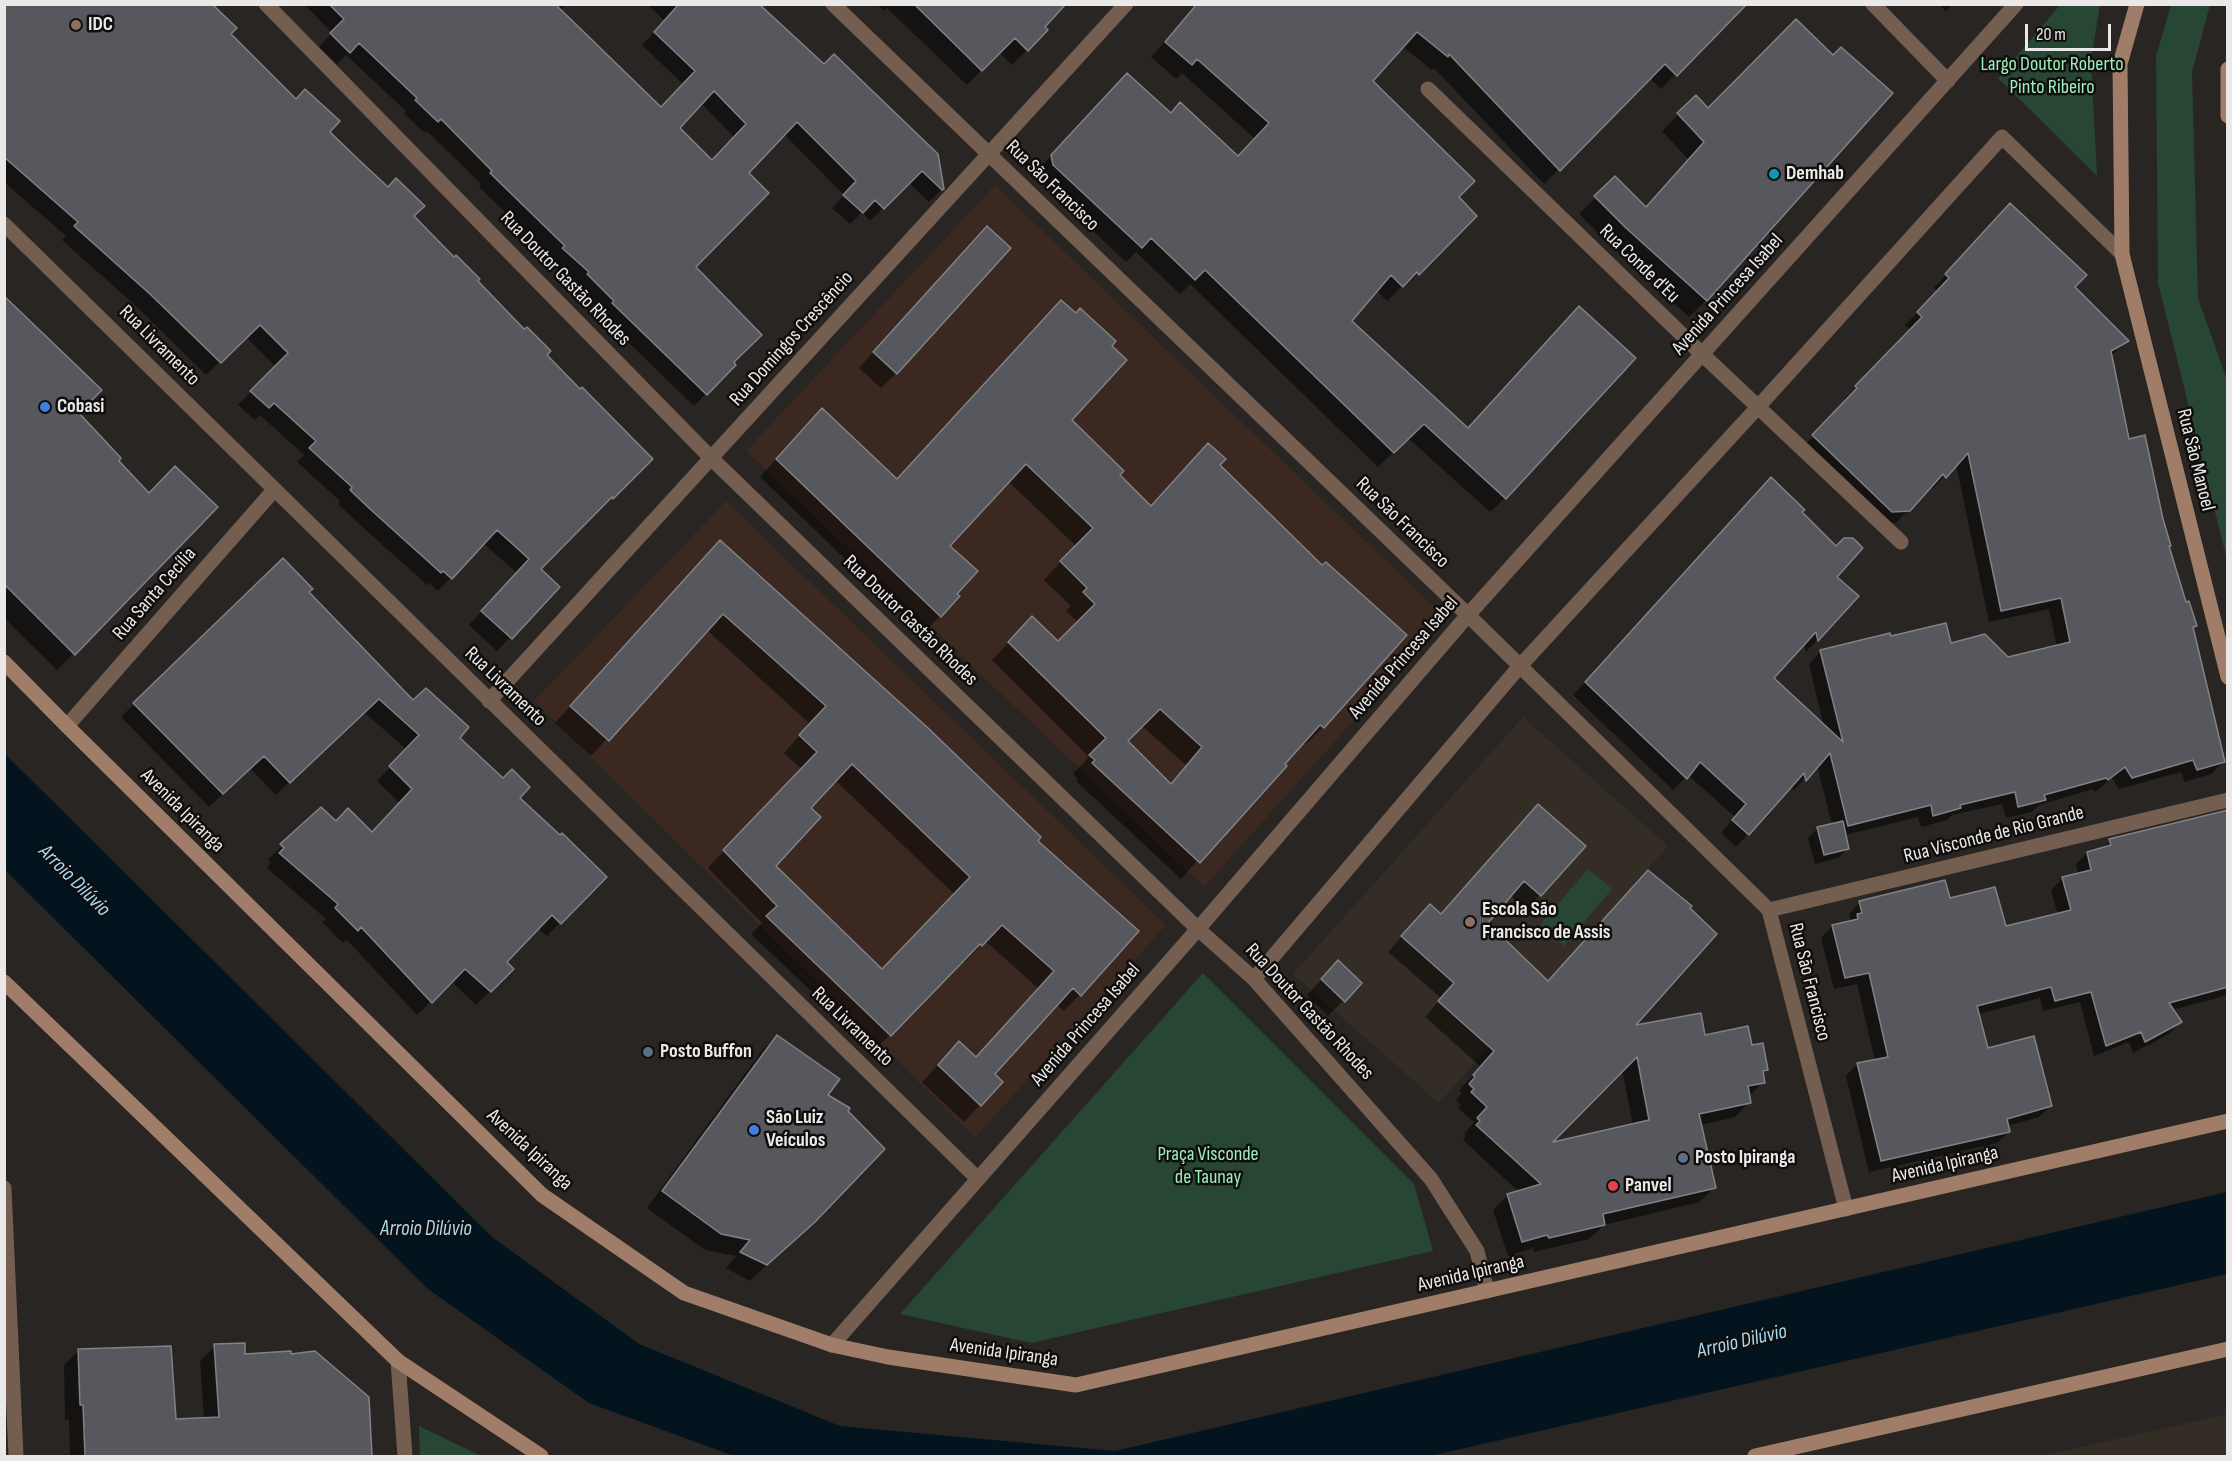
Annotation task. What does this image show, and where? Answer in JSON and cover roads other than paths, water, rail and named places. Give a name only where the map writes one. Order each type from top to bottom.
[{"type":"main road","name":"Rua São Manoel","points":[[2138,4],[2120,64],[2122,254],[2228,677]]},
{"type":"main road","points":[[2228,69],[2228,116]]},
{"type":"main road","name":"Avenida Ipiranga","points":[[4,662],[542,1195],[684,1293],[832,1345],[888,1357],[1076,1385],[2228,1121]]},
{"type":"main road","points":[[4,982],[398,1360],[541,1456]]},
{"type":"main road","points":[[1755,1456],[2228,1349]]},
{"type":"street","name":"Rua Doutor Gastão Rhodes","points":[[266,4],[711,458],[1198,929],[1254,979],[1431,1179],[1477,1251],[1487,1292]]},
{"type":"street","name":"Rua São Francisco","points":[[833,4],[1468,615],[1769,910],[1846,1209]]},
{"type":"street","name":"Rua Domingos Crescêncio","points":[[489,701],[1126,4]]},
{"type":"street","points":[[1874,4],[1948,81]]},
{"type":"street","name":"Avenida Princesa Isabel","points":[[832,1345],[1198,929],[1468,615],[2016,4]]},
{"type":"street","name":"Rua Conde d'Eu","points":[[1428,89],[1703,355],[1901,542]]},
{"type":"street","points":[[1254,979],[1520,666],[2002,137],[2122,254]]},
{"type":"street","name":"Rua Livramento","points":[[4,224],[978,1179]]},
{"type":"street","name":"Rua Santa Cecília","points":[[67,726],[274,490]]},
{"type":"street","name":"Rua Visconde de Rio Grande","points":[[1769,910],[2228,800]]},
{"type":"street","points":[[4,1188],[15,1456]]},
{"type":"street","points":[[398,1360],[405,1456]]},
{"type":"water","name":"Arroio Dilúvio","points":[[5,754],[492,1237],[639,1344],[840,1426],[1115,1451],[2227,1192],[2227,1274],[1430,1456],[734,1456],[589,1403],[428,1289],[5,870]]},
{"type":"place","name":"IDC","points":[[76,25]]},
{"type":"place","name":"Demhab","points":[[1774,174]]},
{"type":"place","name":"Cobasi","points":[[45,407]]},
{"type":"place","name":"Escola São Francisco de Assis","points":[[1470,922]]},
{"type":"place","name":"Posto Buffon","points":[[648,1052]]},
{"type":"place","name":"São Luiz Veículos","points":[[754,1130]]},
{"type":"place","name":"Posto Ipiranga","points":[[1683,1158]]},
{"type":"place","name":"Panvel","points":[[1613,1186]]},
{"type":"park label","name":"Largo Doutor Roberto Pinto Ribeiro","points":[[2052,76]]},
{"type":"park label","name":"Praça Visconde de Taunay","points":[[1208,1166]]}]
